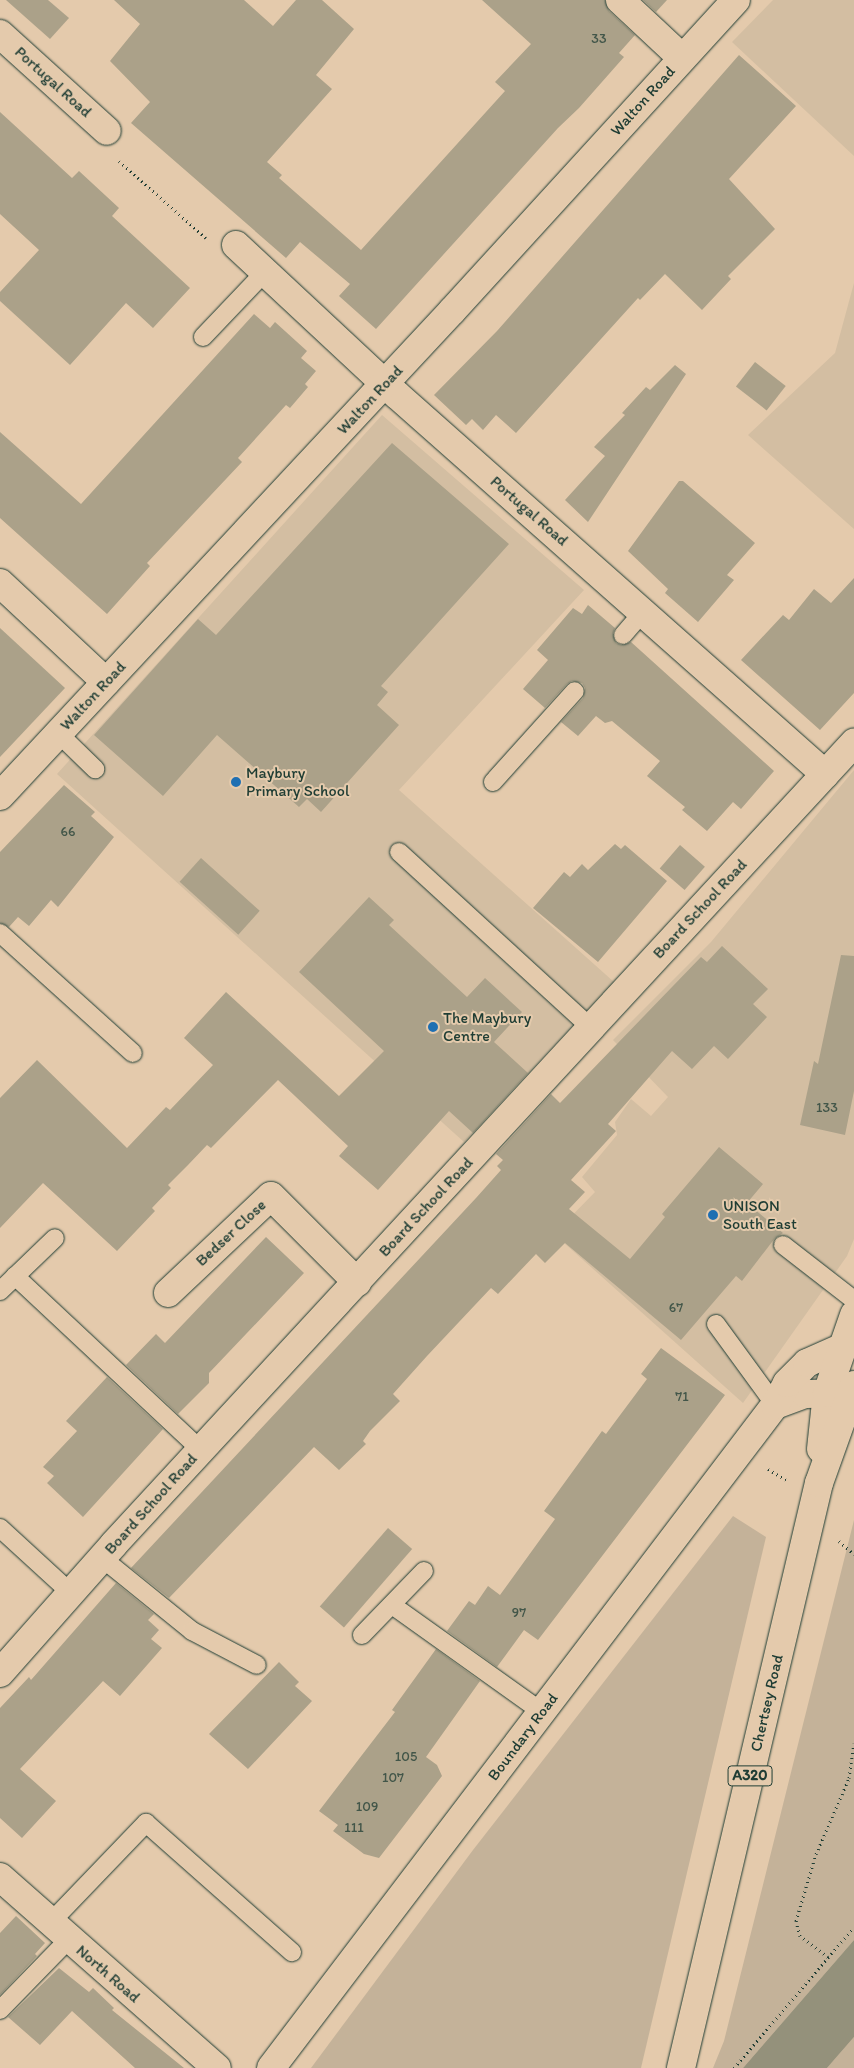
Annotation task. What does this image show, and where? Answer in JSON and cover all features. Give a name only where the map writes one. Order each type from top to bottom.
[{"type":"street","points":[[620,0],[682,58]]},
{"type":"street","name":"Walton Road","points":[[0,796],[385,384],[736,0]]},
{"type":"street","name":"Portugal Road","points":[[0,34],[110,144]]},
{"type":"street","name":"Portugal Road","points":[[224,244],[265,272],[385,384],[644,611],[825,774]]},
{"type":"street","points":[[0,582],[106,682]]},
{"type":"street","name":"Board School Road","points":[[0,1671],[201,1450],[854,743]]},
{"type":"street","name":"Bedser Close","points":[[168,1293],[271,1196],[357,1282]]},
{"type":"street","name":"Chertsey Road","points":[[681,2068],[807,1484],[844,1390],[841,1348],[854,1315]]},
{"type":"street","name":"Boundary Road","points":[[271,2068],[542,1712],[740,1447],[775,1405],[787,1383],[807,1363],[841,1348]]},
{"type":"street","points":[[775,1405],[806,1394],[844,1390]]},
{"type":"street","name":"North Road","points":[[0,1877],[59,1931],[217,2068]]},
{"type":"lane","points":[[203,337],[265,272]]},
{"type":"lane","points":[[623,635],[644,611]]},
{"type":"lane","points":[[492,782],[575,691]]},
{"type":"lane","points":[[58,733],[95,769]]},
{"type":"lane","points":[[399,852],[591,1028]]},
{"type":"lane","points":[[0,934],[133,1053]]},
{"type":"lane","points":[[0,1291],[55,1238]]},
{"type":"lane","points":[[783,1245],[854,1300]]},
{"type":"lane","points":[[15,1276],[201,1450]]},
{"type":"lane","points":[[716,1324],[775,1405]]},
{"type":"lane","points":[[0,1528],[71,1593]]},
{"type":"lane","points":[[102,1558],[192,1631],[257,1665]]},
{"type":"lane","points":[[362,1635],[424,1571]]},
{"type":"lane","points":[[392,1605],[542,1712]]},
{"type":"lane","points":[[0,2010],[59,1931],[146,1823],[292,1952]]},
{"type":"path","points":[[110,144],[224,244]]},
{"type":"path","points":[[766,1467],[807,1484]]},
{"type":"path","points":[[834,1540],[854,1554]]},
{"type":"path","points":[[828,1957],[800,1936],[796,1921],[816,1854],[849,1778],[854,1743]]},
{"type":"path","points":[[734,2068],[854,1927]]},
{"type":"shaded area","points":[[773,0],[854,0],[854,156],[732,42]]},
{"type":"shaded area","points":[[854,283],[854,529],[748,435],[835,353]]},
{"type":"shaded area","name":"Maybury Primary School","points":[[382,415],[584,590],[399,790],[614,982],[464,1142],[57,774]]},
{"type":"shaded area","points":[[854,770],[854,1239],[847,1256],[743,1403],[554,1234],[595,1192],[582,1177],[617,1135],[615,1122],[631,1099],[651,1116],[668,1097],[613,1040],[711,942]]},
{"type":"shaded area","points":[[733,1516],[766,1537],[641,2068],[311,2068],[473,1850]]},
{"type":"shaded area","points":[[854,1520],[854,1940],[743,2068],[713,2068],[724,2041]]},
{"type":"shaded area","points":[[854,1940],[854,2037],[827,2068],[743,2068]]},
{"type":"shaded area","points":[[854,2037],[854,2068],[827,2068]]},
{"type":"building","points":[[6,0],[48,0],[69,18],[50,39]]},
{"type":"building","points":[[114,0],[244,0],[273,26],[296,0],[322,0],[354,29],[316,75],[332,89],[267,162],[282,175],[279,178],[361,250],[505,91],[495,82],[531,44],[482,0],[605,0],[609,11],[635,35],[619,53],[624,57],[376,329],[339,296],[350,284],[300,242],[286,258],[131,123],[150,102],[110,61],[140,24]]},
{"type":"building","points":[[643,0],[667,0],[656,12]]},
{"type":"building","points":[[739,55],[796,106],[729,179],[775,229],[728,276],[731,279],[702,310],[665,274],[640,300],[638,298],[516,433],[496,415],[483,430],[472,419],[466,425],[434,395],[497,331]]},
{"type":"building","points":[[0,112],[72,178],[79,171],[119,208],[112,216],[190,288],[153,328],[126,303],[70,365],[0,301],[0,292],[39,250],[0,214]]},
{"type":"building","points":[[254,314],[270,328],[275,322],[307,351],[301,358],[316,371],[305,384],[308,387],[290,408],[286,405],[238,458],[242,462],[147,563],[150,566],[107,614],[0,518],[0,432],[81,504]]},
{"type":"building","points":[[755,362],[786,386],[767,410],[736,386]]},
{"type":"building","points":[[675,365],[686,374],[588,522],[565,500],[605,456],[594,447],[625,415],[622,413],[646,387],[650,390]]},
{"type":"building","points":[[392,443],[509,544],[381,686],[388,692],[377,705],[399,725],[321,812],[307,799],[299,807],[217,735],[163,796],[94,735],[198,619],[216,635]]},
{"type":"building","points":[[679,481],[683,481],[755,543],[727,575],[734,580],[698,622],[665,593],[668,589],[628,551]]},
{"type":"building","points":[[854,578],[854,693],[820,730],[741,660],[783,615],[789,620],[814,589],[831,603]]},
{"type":"building","points":[[588,605],[615,628],[613,633],[616,643],[621,645],[631,642],[774,771],[741,809],[733,802],[707,831],[682,810],[685,807],[647,776],[660,761],[612,721],[605,723],[596,716],[578,736],[561,722],[583,698],[585,688],[582,683],[572,681],[567,684],[545,708],[523,689],[548,660],[537,650],[573,608],[582,614]]},
{"type":"building","points":[[0,628],[65,688],[0,757]]},
{"type":"building","points":[[64,785],[95,812],[91,816],[114,837],[58,907],[51,900],[29,926],[18,917],[9,927],[0,923],[0,852]]},
{"type":"building","points":[[615,844],[621,849],[625,845],[667,881],[598,962],[533,908],[564,872],[570,877],[582,864],[588,870]]},
{"type":"building","points":[[680,845],[705,867],[685,890],[660,868]]},
{"type":"building","points":[[201,858],[260,911],[238,935],[180,882]]},
{"type":"building","points":[[369,897],[394,920],[389,925],[467,997],[485,978],[522,1012],[494,1042],[528,1073],[473,1133],[449,1111],[378,1190],[339,1156],[348,1146],[278,1080],[211,1148],[207,1145],[168,1185],[171,1188],[152,1208],[155,1211],[117,1251],[43,1183],[0,1228],[0,1098],[37,1060],[127,1148],[166,1107],[170,1110],[213,1065],[184,1038],[226,992],[339,1096],[384,1051],[299,972]]},
{"type":"building","points":[[722,946],[768,989],[753,1004],[767,1017],[728,1059],[714,1046],[692,1069],[672,1051],[608,1124],[616,1131],[571,1180],[585,1192],[569,1209],[630,1259],[665,1217],[662,1214],[719,1147],[763,1184],[747,1203],[783,1233],[775,1238],[742,1281],[736,1276],[681,1340],[565,1243],[545,1263],[536,1254],[498,1294],[491,1288],[427,1356],[393,1394],[400,1401],[370,1431],[363,1441],[366,1444],[339,1470],[314,1447],[169,1598],[131,1568],[501,1170],[497,1166],[503,1160],[496,1154],[551,1094],[560,1103],[701,957],[707,962]]},
{"type":"building","points":[[841,955],[854,956],[854,1091],[845,1135],[800,1125],[814,1061],[818,1064]]},
{"type":"building","points":[[266,1237],[304,1273],[209,1373],[209,1383],[178,1414],[126,1365],[156,1334],[165,1343]]},
{"type":"building","points":[[661,1348],[725,1395],[538,1640],[524,1630],[497,1667],[447,1631],[469,1601],[475,1605],[488,1586],[500,1595],[555,1519],[544,1511],[602,1431],[606,1434],[647,1379],[641,1374]]},
{"type":"building","points":[[107,1377],[163,1429],[83,1517],[47,1483],[54,1476],[43,1467],[77,1431],[66,1421]]},
{"type":"building","points":[[388,1528],[412,1549],[344,1627],[320,1606]]},
{"type":"building","points":[[116,1583],[154,1614],[148,1620],[159,1630],[151,1639],[162,1648],[120,1696],[103,1681],[20,1769],[56,1801],[22,1838],[0,1818],[0,1708],[29,1677],[31,1680]]},
{"type":"building","points":[[436,1649],[480,1681],[426,1757],[437,1765],[442,1776],[379,1858],[364,1854],[333,1831],[338,1825],[319,1811],[395,1712],[392,1710]]},
{"type":"building","points":[[279,1662],[299,1682],[295,1686],[312,1701],[248,1769],[209,1734]]},
{"type":"building","points":[[16,1916],[45,1943],[35,1954],[37,1956],[0,1995],[0,1933]]},
{"type":"building","points":[[59,1968],[89,1992],[93,1988],[114,2008],[112,2010],[184,2068],[135,2068],[72,2011],[40,2045],[8,2017]]},
{"type":"place","name":"Maybury Primary School","points":[[236,782]]},
{"type":"place","name":"The Maybury Centre","points":[[433,1027]]},
{"type":"place","name":"UNISON South East","points":[[713,1215]]}]
